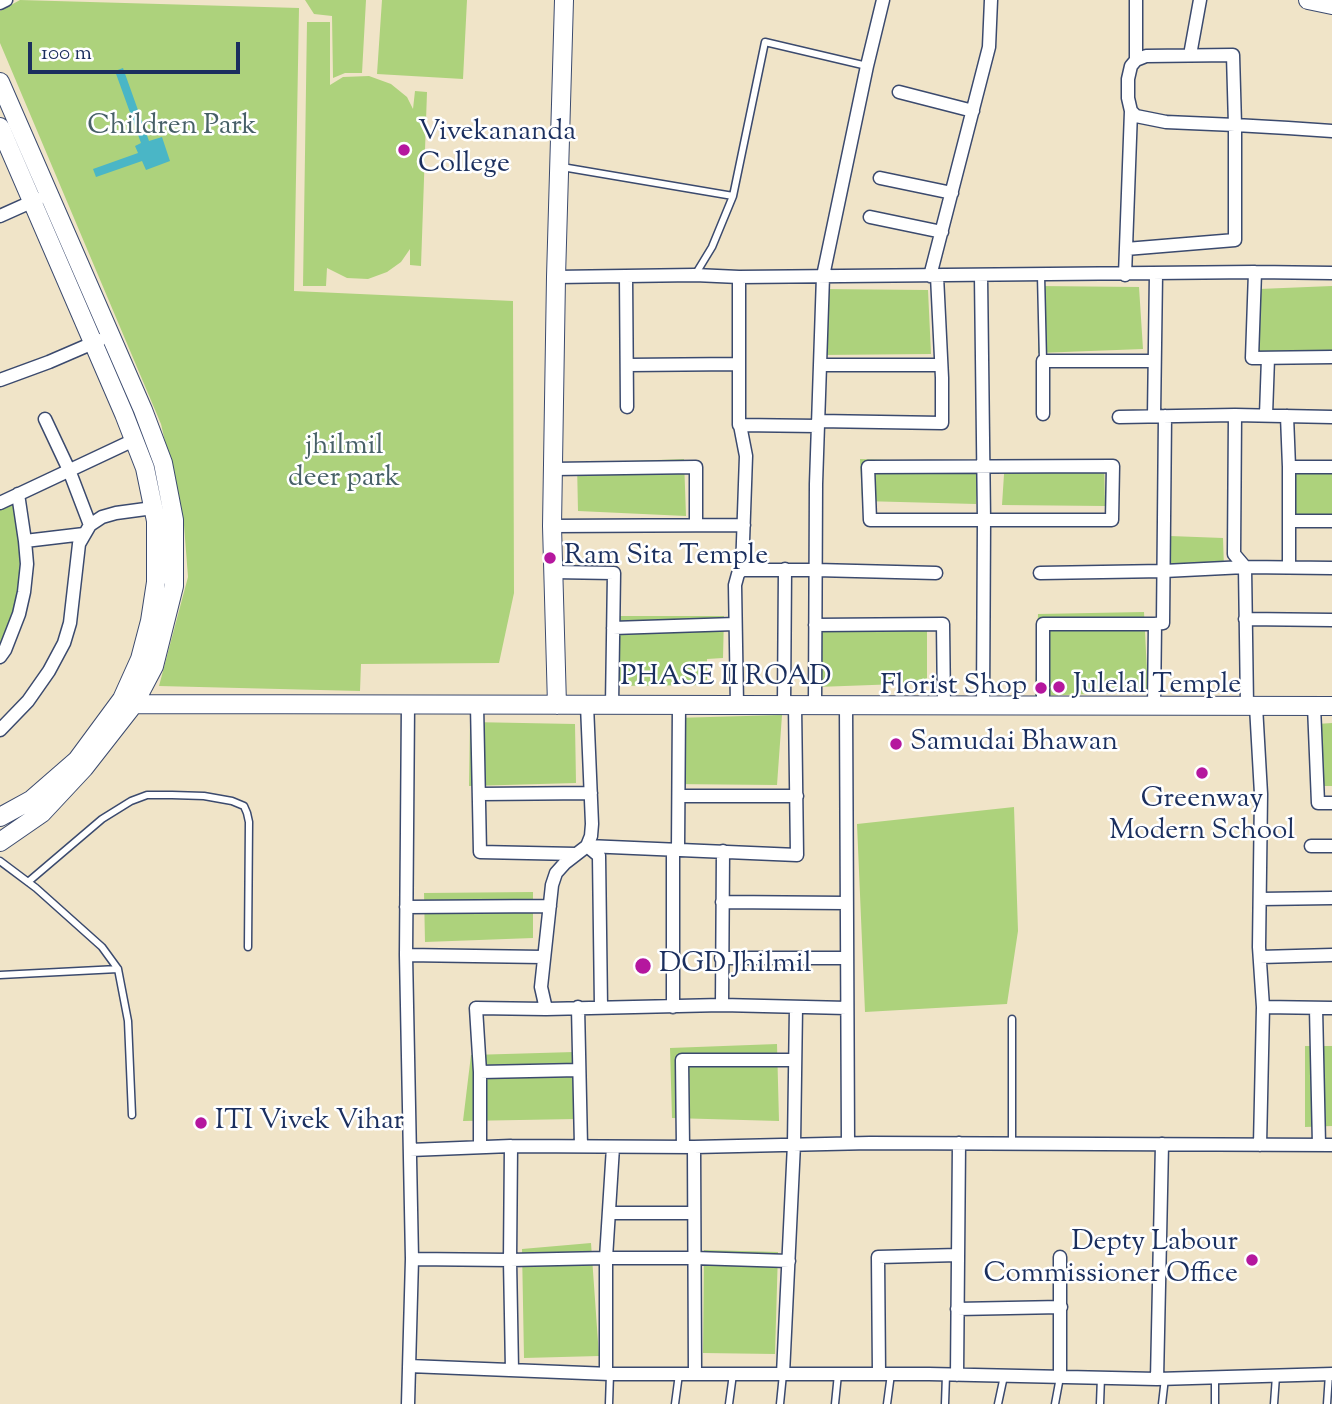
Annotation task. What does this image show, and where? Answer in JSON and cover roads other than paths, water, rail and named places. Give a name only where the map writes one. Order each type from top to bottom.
[{"type":"street","points":[[0,3],[6,0]]},
{"type":"street","points":[[557,705],[552,469],[564,0]]},
{"type":"street","points":[[815,705],[818,423],[824,276],[883,0]]},
{"type":"street","points":[[740,425],[942,422],[941,365],[934,276],[942,232],[989,47],[991,0]]},
{"type":"street","points":[[1136,0],[1136,60]]},
{"type":"street","points":[[1190,55],[1200,0]]},
{"type":"street","points":[[1308,0],[1332,5]]},
{"type":"street","points":[[1125,275],[1131,111],[1128,79],[1131,65],[1146,56],[1233,55],[1236,240],[1126,249]]},
{"type":"street","points":[[0,82],[94,343],[145,468],[156,521],[156,582],[150,621],[128,701],[77,760],[32,800],[0,817]]},
{"type":"street","points":[[899,92],[973,111]]},
{"type":"street","points":[[1131,111],[1136,116],[1166,122],[1332,131]]},
{"type":"street","points":[[0,127],[41,198],[111,335],[144,410],[163,463],[174,520],[174,586],[154,666],[84,768],[42,813],[0,842]]},
{"type":"street","points":[[880,178],[952,193]]},
{"type":"street","points":[[0,216],[41,198]]},
{"type":"street","points":[[870,217],[942,232]]},
{"type":"street","points":[[1255,272],[1252,358],[1332,357]]},
{"type":"street","points":[[556,277],[1332,273]]},
{"type":"street","points":[[1043,706],[1044,624],[1163,623],[1159,416],[1154,361],[1156,274]]},
{"type":"street","points":[[626,276],[627,407]]},
{"type":"street","points":[[981,276],[983,706]]},
{"type":"street","points":[[737,705],[735,585],[742,570],[746,456],[740,425],[738,278]]},
{"type":"street","points":[[0,380],[111,335]]},
{"type":"street","points":[[1266,415],[1268,358]]},
{"type":"street","points":[[1043,414],[1043,362],[1154,361]]},
{"type":"street","points":[[627,365],[739,364]]},
{"type":"street","points":[[820,365],[941,365]]},
{"type":"street","points":[[1235,415],[1234,554],[1245,567],[1245,620],[1251,706],[1261,794],[1260,957],[1263,1007],[1260,1145]]},
{"type":"street","points":[[1287,416],[1289,566]]},
{"type":"street","points":[[1119,417],[1332,417]]},
{"type":"street","points":[[45,419],[69,470],[87,530]]},
{"type":"street","points":[[0,503],[134,440]]},
{"type":"street","points":[[1113,466],[1112,520],[870,520],[868,467],[983,467],[1113,466]]},
{"type":"street","points":[[552,469],[696,467],[696,525]]},
{"type":"street","points":[[1289,467],[1332,467]]},
{"type":"street","points":[[0,657],[19,614],[24,592],[27,564],[18,494]]},
{"type":"street","points":[[1,727],[28,701],[64,643],[70,623],[79,544],[87,530],[102,517],[153,508]]},
{"type":"street","points":[[1289,521],[1332,521]]},
{"type":"street","points":[[552,526],[744,525]]},
{"type":"street","points":[[25,541],[87,530]]},
{"type":"street","points":[[1040,573],[1289,566],[1332,568]]},
{"type":"street","points":[[477,705],[480,852],[678,849],[797,855],[797,796],[790,705],[785,569]]},
{"type":"street","points":[[742,570],[936,573]]},
{"type":"street","points":[[553,572],[614,573],[612,705]]},
{"type":"street","points":[[1245,620],[1332,620]]},
{"type":"street","points":[[613,628],[735,624]]},
{"type":"street","points":[[815,625],[943,624],[944,706]]},
{"type":"street","points":[[1154,706],[1155,624]]},
{"type":"street","name":"PHASE II ROAD","points":[[128,701],[477,705],[1323,706]]},
{"type":"street","points":[[408,704],[406,955],[412,1259],[408,1404]]},
{"type":"street","points":[[546,1009],[541,987],[552,885],[556,873],[582,850],[591,836],[587,705]]},
{"type":"street","points":[[678,849],[679,705]]},
{"type":"street","points":[[846,705],[848,1143]]},
{"type":"street","points":[[1323,706],[1318,803],[1332,803]]},
{"type":"street","points":[[480,794],[591,793]]},
{"type":"street","points":[[679,796],[797,796]]},
{"type":"street","points":[[1311,846],[1332,846]]},
{"type":"street","points":[[673,1007],[673,852],[678,849]]},
{"type":"street","points":[[582,850],[599,856],[601,1007]]},
{"type":"street","points":[[722,1005],[723,851]]},
{"type":"street","points":[[1260,899],[1332,898]]},
{"type":"street","points":[[722,902],[846,902]]},
{"type":"street","points":[[407,907],[550,906]]},
{"type":"street","points":[[406,955],[543,957]]},
{"type":"street","points":[[1260,957],[1332,955]]},
{"type":"street","points":[[722,958],[846,958]]},
{"type":"street","points":[[480,1147],[480,1072],[476,1009],[722,1005],[847,1008]]},
{"type":"street","points":[[578,1007],[581,1146]]},
{"type":"street","points":[[783,1374],[794,1144],[796,1007]]},
{"type":"street","points":[[1263,1007],[1332,1008]]},
{"type":"street","points":[[411,1150],[511,1146],[688,1147],[848,1143],[1326,1145],[1316,1008]]},
{"type":"street","points":[[1318,1059],[1332,1059]]},
{"type":"street","points":[[695,1374],[694,1213],[682,1060],[795,1060]]},
{"type":"street","points":[[480,1072],[579,1070]]},
{"type":"street","points":[[952,1375],[957,1310],[958,1143]]},
{"type":"street","points":[[1161,1378],[1163,1144]]},
{"type":"street","points":[[511,1146],[512,1370]]},
{"type":"street","points":[[608,1374],[606,1258],[613,1147]]},
{"type":"street","points":[[609,1213],[694,1213]]},
{"type":"street","points":[[885,1374],[878,1257],[958,1255]]},
{"type":"street","points":[[1060,1257],[1060,1377]]},
{"type":"street","points":[[412,1259],[510,1261],[694,1258],[789,1261]]},
{"type":"street","points":[[957,1310],[1061,1307]]},
{"type":"street","points":[[409,1366],[608,1374],[1161,1378],[1331,1374]]},
{"type":"lane","points":[[695,275],[712,247],[733,196],[765,42],[867,66]]},
{"type":"lane","points":[[559,166],[733,196]]},
{"type":"lane","points":[[1041,275],[1043,362]]},
{"type":"lane","points":[[28,882],[102,819],[131,801],[147,795],[204,796],[232,801],[244,806],[249,822],[247,947]]},
{"type":"lane","points":[[0,861],[102,947],[118,970],[128,1021],[132,1115]]},
{"type":"lane","points":[[0,975],[118,970]]},
{"type":"lane","points":[[1012,1019],[1012,1143]]},
{"type":"lane","points":[[608,1374],[609,1404]]},
{"type":"lane","points":[[675,1404],[679,1374]]},
{"type":"lane","points":[[729,1404],[733,1374]]},
{"type":"lane","points":[[780,1404],[783,1374]]},
{"type":"lane","points":[[835,1404],[838,1374]]},
{"type":"lane","points":[[885,1374],[887,1404]]},
{"type":"lane","points":[[1327,1404],[1331,1374]]},
{"type":"lane","points":[[945,1404],[952,1375]]},
{"type":"lane","points":[[1274,1404],[1276,1375]]},
{"type":"lane","points":[[998,1404],[1004,1376]]},
{"type":"lane","points":[[1055,1404],[1060,1377]]},
{"type":"lane","points":[[1100,1404],[1101,1377]]},
{"type":"lane","points":[[1215,1377],[1215,1404]]},
{"type":"lane","points":[[1161,1378],[1162,1404]]},
{"type":"water","points":[[123,68],[149,141],[162,137],[170,161],[146,170],[142,161],[96,177],[93,169],[138,153],[135,146],[141,143],[115,71]]},
{"type":"place","name":"Vivekananda College","points":[[404,150]]},
{"type":"place","name":"Ram Sita Temple","points":[[550,558]]},
{"type":"place","name":"Julelal Temple","points":[[1059,687]]},
{"type":"place","name":"Florist Shop","points":[[1041,688]]},
{"type":"place","name":"Samudai Bhawan","points":[[896,744]]},
{"type":"place","name":"Greenway Modern School","points":[[1202,773]]},
{"type":"place","name":"DGD Jhilmil","points":[[643,966]]},
{"type":"place","name":"ITI Vivek Vihar","points":[[201,1123]]},
{"type":"place","name":"Depty Labour Commissioner Office","points":[[1252,1260]]},
{"type":"park label","name":"Children Park","points":[[172,128]]},
{"type":"park label","name":"jhilmil deer park","points":[[344,464]]}]
